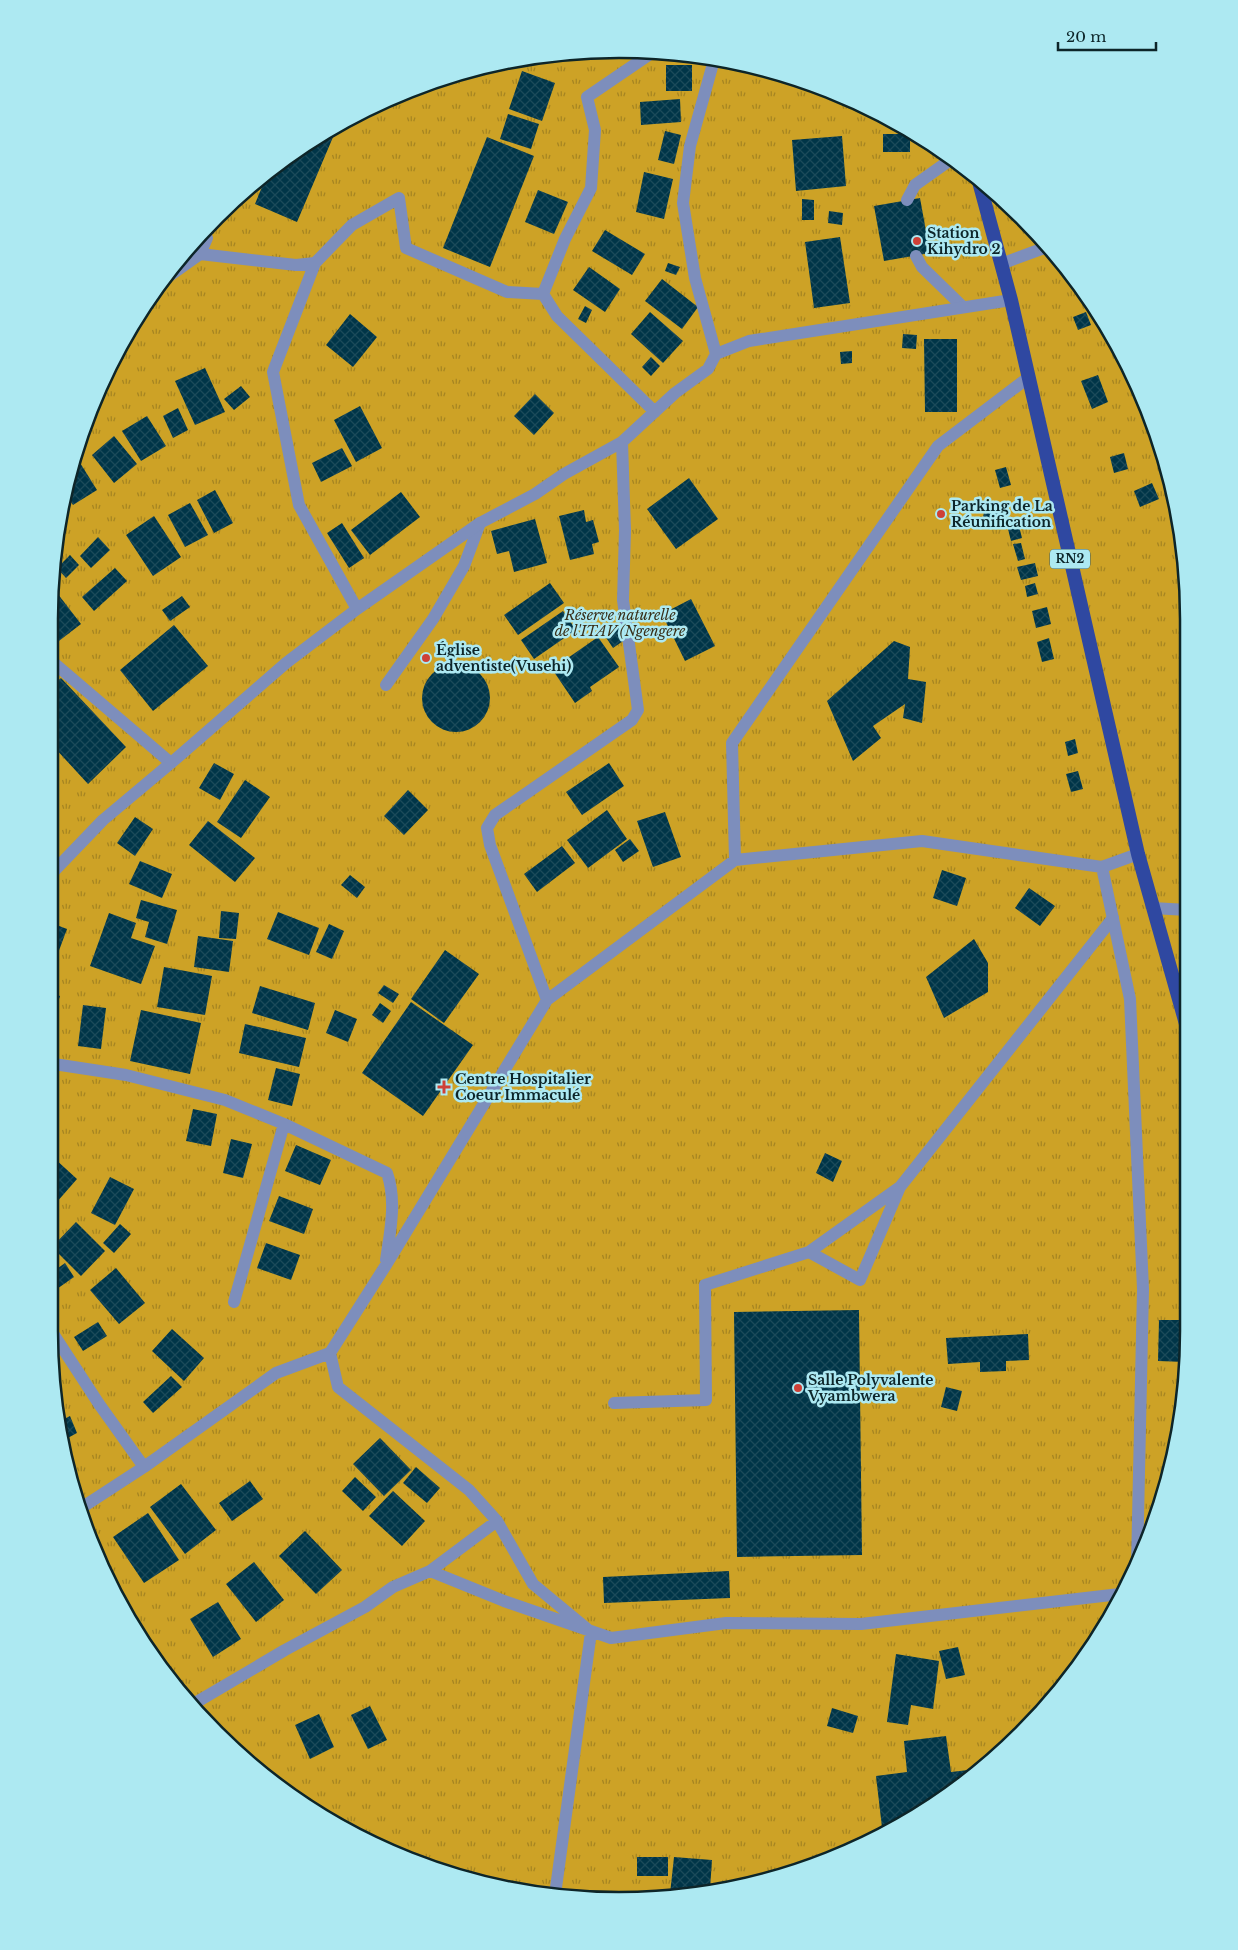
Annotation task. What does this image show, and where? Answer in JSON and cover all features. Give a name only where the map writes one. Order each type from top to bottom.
[{"type":"highway","name":"RN2","points":[[981,191],[1011,300],[1138,854],[1180,1003]]},
{"type":"street","points":[[542,294],[565,239],[591,188],[595,130],[587,97],[643,59]]},
{"type":"street","points":[[713,65],[690,146],[683,203],[695,278],[716,354]]},
{"type":"street","points":[[907,200],[915,185],[946,163]]},
{"type":"street","points":[[357,609],[299,505],[273,372],[315,263],[352,225],[399,198],[406,248],[507,292],[542,294]]},
{"type":"street","points":[[183,266],[200,254],[207,238]]},
{"type":"street","points":[[1001,264],[1041,249]]},
{"type":"street","points":[[200,254],[296,265],[315,263]]},
{"type":"street","points":[[916,256],[922,267],[963,307]]},
{"type":"street","points":[[542,294],[557,316],[655,412]]},
{"type":"street","points":[[58,868],[103,820],[286,663],[357,609],[480,523],[535,494],[564,474],[622,442],[675,393],[708,369],[716,354],[749,342],[1011,300]]},
{"type":"street","points":[[735,860],[732,743],[938,446],[1029,377]]},
{"type":"street","points":[[547,1000],[490,845],[487,828],[495,815],[632,720],[638,710],[623,600],[625,530],[622,442]]},
{"type":"street","points":[[386,685],[433,619],[464,566],[480,523]]},
{"type":"street","points":[[58,666],[171,763]]},
{"type":"street","points":[[85,1505],[144,1467],[276,1374],[330,1353],[386,1265],[547,1000],[735,860],[922,841],[1102,867],[1138,854]]},
{"type":"street","points":[[1102,867],[1130,999],[1143,1289],[1137,1547]]},
{"type":"street","points":[[1153,908],[1180,910]]},
{"type":"street","points":[[809,1252],[860,1280],[900,1187],[1113,918]]},
{"type":"street","points":[[58,1065],[126,1074],[225,1100],[284,1124],[387,1173],[392,1187],[392,1196],[386,1265]]},
{"type":"street","points":[[234,1302],[284,1124]]},
{"type":"street","points":[[614,1403],[706,1400],[705,1285],[809,1252],[900,1187]]},
{"type":"street","points":[[58,1342],[99,1404],[144,1467]]},
{"type":"street","points":[[330,1353],[338,1387],[469,1490],[497,1521],[533,1584],[591,1632]]},
{"type":"street","points":[[198,1702],[364,1606],[393,1587],[430,1571],[497,1521]]},
{"type":"street","points":[[430,1571],[504,1601],[611,1638],[726,1624],[861,1624],[1114,1595]]},
{"type":"street","points":[[556,1889],[591,1632]]},
{"type":"green space","name":"Réserve naturelle de l'ITAV (Ngengere","points":[[582,59],[656,59],[729,68],[764,77],[799,87],[867,115],[931,152],[961,174],[1016,222],[1041,249],[1086,307],[1123,371],[1151,439],[1161,474],[1170,509],[1179,582],[1180,1331],[1176,1404],[1170,1441],[1161,1476],[1138,1546],[1105,1612],[1086,1643],[1064,1673],[1016,1728],[989,1753],[931,1798],[867,1835],[799,1863],[729,1882],[692,1888],[619,1892],[546,1888],[509,1882],[439,1863],[371,1835],[307,1798],[249,1753],[222,1728],[174,1673],[152,1643],[133,1612],[100,1546],[87,1511],[68,1441],[59,1368],[58,619],[62,546],[68,509],[77,474],[100,404],[133,338],[152,307],[174,277],[222,222],[249,197],[307,152],[338,133],[371,115],[439,87],[509,68],[546,62]]},
{"type":"building","points":[[666,65],[692,65],[692,91],[666,91]]},
{"type":"building","points":[[522,71],[555,83],[542,121],[509,109]]},
{"type":"building","points":[[680,99],[681,122],[641,125],[640,102]]},
{"type":"building","points":[[508,114],[539,124],[531,149],[500,139]]},
{"type":"building","points":[[665,131],[681,135],[674,164],[658,160]]},
{"type":"building","points":[[883,134],[902,134],[910,139],[910,152],[883,152]]},
{"type":"building","points":[[334,136],[297,222],[255,204],[262,186],[307,152]]},
{"type":"building","points":[[842,136],[846,186],[796,191],[792,140]]},
{"type":"building","points":[[487,137],[534,156],[490,267],[443,248]]},
{"type":"building","points":[[644,172],[673,179],[664,219],[636,212]]},
{"type":"building","points":[[538,190],[568,202],[554,234],[525,222]]},
{"type":"building","points":[[920,198],[930,253],[884,261],[874,206]]},
{"type":"building","points":[[802,199],[814,200],[814,220],[802,220]]},
{"type":"building","points":[[829,211],[843,213],[842,225],[828,223]]},
{"type":"building","points":[[605,230],[645,254],[632,275],[592,251]]},
{"type":"building","points":[[840,237],[850,303],[814,308],[805,242]]},
{"type":"building","points":[[668,263],[680,267],[676,275],[665,271]]},
{"type":"building","points":[[589,267],[620,289],[605,312],[573,290]]},
{"type":"building","points":[[662,279],[698,307],[682,329],[645,301]]},
{"type":"building","points":[[585,306],[592,310],[586,323],[578,319]]},
{"type":"building","points":[[650,312],[683,341],[663,363],[631,334]]},
{"type":"building","points":[[1086,312],[1091,325],[1078,330],[1073,317]]},
{"type":"building","points":[[350,314],[377,337],[353,367],[326,345]]},
{"type":"building","points":[[903,334],[917,335],[916,349],[902,348]]},
{"type":"building","points":[[924,339],[957,339],[957,412],[925,412]]},
{"type":"building","points":[[852,351],[852,363],[841,364],[840,352]]},
{"type":"building","points":[[651,357],[660,366],[651,376],[642,367]]},
{"type":"building","points":[[205,368],[225,412],[195,425],[175,381]]},
{"type":"building","points":[[1098,375],[1108,402],[1092,409],[1081,381]]},
{"type":"building","points":[[241,386],[250,397],[234,410],[224,399]]},
{"type":"building","points":[[535,394],[554,413],[534,435],[514,416]]},
{"type":"building","points":[[360,406],[382,448],[356,462],[334,420]]},
{"type":"building","points":[[178,408],[188,430],[173,438],[163,416]]},
{"type":"building","points":[[147,416],[166,446],[141,461],[122,431]]},
{"type":"building","points":[[114,436],[137,464],[114,483],[92,455]]},
{"type":"building","points":[[342,448],[352,466],[321,482],[312,463]]},
{"type":"building","points":[[1124,453],[1128,469],[1114,473],[1110,457]]},
{"type":"building","points":[[80,463],[97,490],[73,505],[70,501]]},
{"type":"building","points":[[1006,467],[1011,485],[1000,488],[995,470]]},
{"type":"building","points":[[689,478],[718,519],[676,549],[647,509]]},
{"type":"building","points":[[1152,483],[1159,499],[1140,507],[1134,491]]},
{"type":"building","points":[[215,490],[233,523],[214,533],[197,500]]},
{"type":"building","points":[[401,492],[420,517],[370,555],[351,530]]},
{"type":"building","points":[[190,503],[208,535],[185,547],[168,515]]},
{"type":"building","points":[[986,504],[1000,508],[996,525],[982,521]]},
{"type":"building","points":[[584,510],[586,522],[593,520],[599,542],[592,544],[594,554],[570,560],[559,516]]},
{"type":"building","points":[[154,516],[181,557],[153,576],[126,535]]},
{"type":"building","points":[[535,519],[547,563],[514,572],[509,551],[497,554],[491,531]]},
{"type":"building","points":[[342,523],[364,558],[349,568],[327,533]]},
{"type":"building","points":[[1019,526],[1022,538],[1011,541],[1008,529]]},
{"type":"building","points":[[98,537],[110,550],[91,568],[80,556]]},
{"type":"building","points":[[1021,543],[1025,559],[1018,561],[1013,544]]},
{"type":"building","points":[[70,555],[79,565],[66,578],[60,571],[60,565]]},
{"type":"building","points":[[1035,563],[1038,576],[1021,580],[1017,567]]},
{"type":"building","points":[[115,568],[127,581],[94,611],[82,597]]},
{"type":"building","points":[[550,583],[564,603],[518,635],[504,615]]},
{"type":"building","points":[[1035,583],[1038,594],[1027,597],[1025,586]]},
{"type":"building","points":[[59,595],[81,624],[58,642]]},
{"type":"building","points":[[182,596],[190,607],[170,621],[162,610]]},
{"type":"building","points":[[691,599],[715,646],[685,661],[662,614]]},
{"type":"building","points":[[1047,607],[1051,624],[1036,628],[1032,611]]},
{"type":"building","points":[[563,611],[576,630],[534,659],[521,640]]},
{"type":"building","points":[[617,624],[626,639],[613,648],[603,633]]},
{"type":"building","points":[[174,625],[208,666],[153,711],[120,670]]},
{"type":"building","points":[[598,637],[619,667],[590,687],[592,691],[575,703],[552,669]]},
{"type":"building","points":[[1049,638],[1054,659],[1042,662],[1037,642]]},
{"type":"building","points":[[894,641],[910,647],[908,679],[926,682],[922,723],[903,718],[905,704],[873,726],[881,738],[853,761],[827,701]]},
{"type":"building","points":[[456,664],[469,667],[480,674],[487,685],[490,698],[487,711],[480,722],[469,729],[456,732],[443,729],[432,722],[425,711],[422,698],[425,685],[432,674],[443,667]]},
{"type":"building","points":[[61,678],[126,747],[88,784],[58,751],[58,681]]},
{"type":"building","points":[[1075,739],[1078,753],[1068,756],[1065,742]]},
{"type":"building","points":[[214,763],[234,774],[220,800],[199,788]]},
{"type":"building","points":[[609,763],[624,786],[582,815],[566,792]]},
{"type":"building","points":[[1078,771],[1083,789],[1071,792],[1066,774]]},
{"type":"building","points":[[245,780],[270,797],[241,838],[217,822]]},
{"type":"building","points":[[408,790],[428,810],[404,835],[384,816]]},
{"type":"building","points":[[607,810],[627,839],[588,868],[567,840]]},
{"type":"building","points":[[665,812],[681,857],[653,867],[637,821]]},
{"type":"building","points":[[135,817],[153,829],[135,856],[117,843]]},
{"type":"building","points":[[208,821],[255,858],[235,882],[189,845]]},
{"type":"building","points":[[630,839],[639,851],[623,862],[615,850]]},
{"type":"building","points":[[562,846],[575,863],[537,892],[524,874]]},
{"type":"building","points":[[140,861],[172,874],[162,898],[129,884]]},
{"type":"building","points":[[942,870],[966,878],[957,906],[933,898]]},
{"type":"building","points":[[350,875],[365,887],[357,898],[341,885]]},
{"type":"building","points":[[1029,888],[1055,906],[1040,926],[1015,908]]},
{"type":"building","points":[[141,900],[177,910],[167,944],[145,937],[149,922],[136,918]]},
{"type":"building","points":[[221,911],[239,913],[236,939],[219,938]]},
{"type":"building","points":[[278,912],[319,928],[309,955],[267,939]]},
{"type":"building","points":[[109,913],[136,923],[131,938],[155,946],[141,984],[90,966]]},
{"type":"building","points":[[329,924],[344,931],[332,959],[316,952]]},
{"type":"building","points":[[58,926],[67,929],[58,953]]},
{"type":"building","points":[[198,936],[233,941],[229,972],[194,967]]},
{"type":"building","points":[[974,939],[988,963],[988,992],[944,1018],[926,977]]},
{"type":"building","points":[[445,950],[479,974],[444,1023],[411,999]]},
{"type":"building","points":[[164,967],[212,976],[205,1015],[157,1007]]},
{"type":"building","points":[[384,985],[399,994],[393,1003],[378,993]]},
{"type":"building","points":[[260,986],[315,1003],[308,1030],[252,1013]]},
{"type":"building","points":[[411,1002],[473,1045],[423,1116],[362,1073]]},
{"type":"building","points":[[380,1003],[391,1011],[383,1023],[372,1015]]},
{"type":"building","points":[[83,1005],[106,1008],[101,1049],[78,1046]]},
{"type":"building","points":[[141,1010],[201,1023],[190,1074],[130,1061]]},
{"type":"building","points":[[335,1010],[357,1019],[348,1042],[326,1033]]},
{"type":"building","points":[[245,1024],[306,1038],[299,1067],[239,1053]]},
{"type":"building","points":[[276,1068],[300,1074],[292,1106],[268,1100]]},
{"type":"building","points":[[193,1109],[217,1114],[211,1146],[186,1141]]},
{"type":"building","points":[[231,1139],[252,1144],[243,1178],[223,1173]]},
{"type":"building","points":[[296,1145],[331,1160],[320,1185],[285,1171]]},
{"type":"building","points":[[825,1153],[842,1161],[833,1182],[816,1173]]},
{"type":"building","points":[[58,1162],[77,1179],[58,1201]]},
{"type":"building","points":[[110,1177],[134,1189],[115,1225],[91,1213]]},
{"type":"building","points":[[279,1196],[313,1209],[304,1234],[269,1221]]},
{"type":"building","points":[[76,1222],[105,1251],[81,1276],[58,1253],[58,1241]]},
{"type":"building","points":[[120,1224],[131,1234],[114,1253],[103,1243]]},
{"type":"building","points":[[266,1243],[300,1255],[291,1280],[257,1268]]},
{"type":"building","points":[[65,1263],[74,1277],[58,1288],[58,1268]]},
{"type":"building","points":[[116,1268],[145,1303],[119,1324],[90,1290]]},
{"type":"building","name":"Salle Polyvalente Vyambwera","points":[[859,1310],[862,1555],[737,1557],[734,1312]]},
{"type":"building","points":[[1159,1320],[1180,1320],[1179,1362],[1158,1361]]},
{"type":"building","points":[[98,1322],[107,1336],[83,1351],[74,1337]]},
{"type":"building","points":[[172,1329],[204,1358],[184,1381],[152,1351]]},
{"type":"building","points":[[1028,1334],[1029,1360],[1006,1361],[1006,1371],[980,1372],[980,1362],[948,1364],[946,1338]]},
{"type":"building","points":[[171,1376],[182,1387],[153,1413],[143,1402]]},
{"type":"building","points":[[946,1387],[962,1391],[957,1411],[941,1407]]},
{"type":"building","points":[[70,1416],[77,1433],[68,1438],[64,1419]]},
{"type":"building","points":[[380,1438],[411,1470],[384,1496],[353,1464]]},
{"type":"building","points":[[416,1467],[440,1488],[427,1503],[403,1483]]},
{"type":"building","points":[[355,1477],[376,1497],[363,1511],[342,1491]]},
{"type":"building","points":[[250,1481],[263,1499],[232,1521],[219,1503]]},
{"type":"building","points":[[181,1484],[216,1530],[185,1554],[150,1507]]},
{"type":"building","points":[[393,1491],[425,1521],[402,1546],[369,1516]]},
{"type":"building","points":[[148,1513],[179,1560],[144,1583],[113,1537]]},
{"type":"building","points":[[305,1531],[342,1570],[316,1594],[279,1556]]},
{"type":"building","points":[[254,1562],[284,1600],[256,1622],[226,1584]]},
{"type":"building","points":[[729,1571],[730,1598],[604,1603],[603,1577]]},
{"type":"building","points":[[218,1602],[241,1639],[213,1657],[190,1619]]},
{"type":"building","points":[[958,1647],[965,1675],[946,1679],[939,1651]]},
{"type":"building","points":[[896,1654],[939,1661],[933,1709],[911,1705],[908,1725],[887,1722]]},
{"type":"building","points":[[370,1706],[387,1740],[368,1749],[351,1715]]},
{"type":"building","points":[[832,1708],[858,1716],[853,1733],[827,1726]]},
{"type":"building","points":[[319,1714],[334,1747],[310,1759],[295,1725]]},
{"type":"building","points":[[946,1736],[951,1772],[968,1770],[931,1798],[882,1827],[876,1776],[907,1772],[904,1741]]},
{"type":"building","points":[[637,1857],[668,1857],[668,1876],[637,1876]]},
{"type":"building","points":[[674,1857],[712,1860],[710,1885],[670,1890]]},
{"type":"place","name":"Station Kihydro 2","points":[[917,241]]},
{"type":"place","name":"Parking de La Réunification","points":[[941,514]]},
{"type":"place","name":"Église adventiste(Vusehi)","points":[[426,658]]},
{"type":"place","name":"Centre Hospitalier Coeur Immaculé","points":[[444,1087]]},
{"type":"place","name":"Salle Polyvalente Vyambwera","points":[[798,1388]]}]
